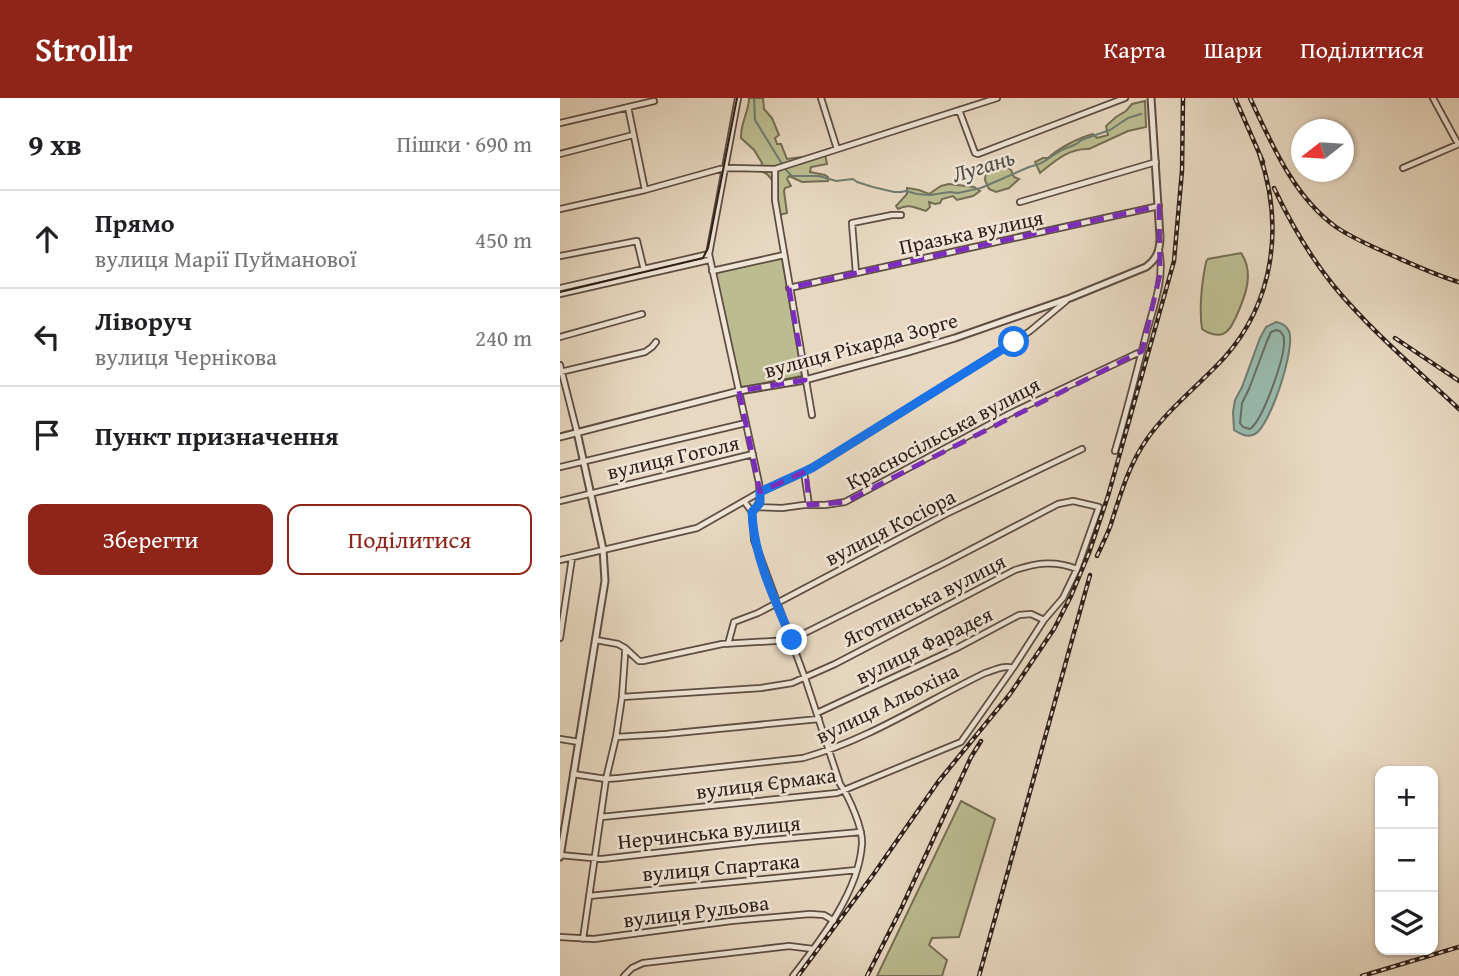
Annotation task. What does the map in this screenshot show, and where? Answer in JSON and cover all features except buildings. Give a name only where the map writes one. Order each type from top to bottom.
[{"type":"street","points":[[738,98],[709,257],[760,492],[760,503],[752,512]]},
{"type":"street","points":[[821,98],[837,149]]},
{"type":"street","points":[[560,209],[725,169],[775,169],[997,98]]},
{"type":"street","points":[[960,110],[978,155],[1125,98]]},
{"type":"street","points":[[1115,452],[1160,274],[1152,98]]},
{"type":"street","points":[[1403,168],[1458,144],[1433,98]]},
{"type":"street","points":[[560,123],[654,101]]},
{"type":"street","points":[[628,107],[645,190]]},
{"type":"street","points":[[560,154],[633,135]]},
{"type":"street","points":[[1020,202],[1156,162]]},
{"type":"street","points":[[775,169],[774,189],[812,415]]},
{"type":"street","name":"Празька вулиця","points":[[789,288],[1159,206]]},
{"type":"street","points":[[856,273],[852,223],[901,215]]},
{"type":"street","points":[[560,256],[638,241],[644,272]]},
{"type":"street","name":"вулиця Ріхарда Зорге","points":[[560,437],[739,391],[805,380],[943,342],[1070,298],[1146,267],[1158,252]]},
{"type":"street","points":[[712,271],[784,255]]},
{"type":"street","points":[[560,294],[709,257]]},
{"type":"street","points":[[560,288],[644,272]]},
{"type":"street","points":[[560,560],[697,528],[760,492],[804,472],[1014,342],[1070,298]]},
{"type":"street","points":[[560,337],[642,314]]},
{"type":"street","points":[[561,372],[645,352],[656,342]]},
{"type":"street","name":"Красносільська вулиця","points":[[757,507],[835,505],[845,502],[1009,414],[1142,351]]},
{"type":"street","points":[[560,365],[603,549],[605,570],[604,590],[560,856]]},
{"type":"street","name":"вулиця Гоголя","points":[[560,467],[746,423]]},
{"type":"street","name":"вулиця Косіора","points":[[727,644],[734,622],[749,617],[946,514],[1082,449]]},
{"type":"street","name":"вулиця Гоголя","points":[[560,501],[753,454]]},
{"type":"street","points":[[804,472],[809,505]]},
{"type":"street","name":"вулиця Єрмака","points":[[601,817],[830,794],[961,742],[1044,620],[1063,598],[1077,569],[1099,507],[1073,501],[1058,504],[792,640]]},
{"type":"street","points":[[744,502],[752,512],[754,540],[792,640],[840,784],[862,832],[857,870],[834,921],[793,976]]},
{"type":"street","points":[[560,638],[572,558]]},
{"type":"street","name":"Яготинська вулиця","points":[[622,698],[761,688],[792,683],[1014,570],[1043,562],[1077,569]]},
{"type":"street","name":"вулиця Фарадея","points":[[817,713],[957,648],[1019,615],[1031,614],[1044,620]]},
{"type":"street","points":[[596,640],[618,644],[639,661],[727,644],[792,640]]},
{"type":"street","points":[[583,939],[606,779],[622,698],[625,648]]},
{"type":"street","name":"вулиця Альохіна","points":[[573,774],[606,779],[796,759],[828,750],[881,727],[985,673],[1001,667],[1013,668]]},
{"type":"street","points":[[616,737],[819,719]]},
{"type":"street","points":[[560,739],[579,742]]},
{"type":"street","name":"Нерчинська вулиця","points":[[560,856],[594,859],[862,832]]},
{"type":"street","name":"вулиця Спартака","points":[[589,896],[857,870]]},
{"type":"street","name":"вулиця Рульова","points":[[560,937],[594,939],[731,921],[810,914],[824,915],[834,921]]},
{"type":"street","points":[[624,976],[643,963],[789,947],[813,949]]},
{"type":"highlighted area","points":[[1159,206],[1160,274],[1142,351],[845,502],[809,505],[806,471],[760,492],[739,391],[805,380],[789,288]]},
{"type":"green space","points":[[749,98],[763,98],[764,109],[772,118],[779,135],[775,138],[777,144],[781,144],[787,159],[805,159],[825,154],[827,164],[811,167],[810,172],[825,175],[828,181],[802,182],[789,176],[787,179],[791,186],[784,191],[787,213],[779,215],[774,184],[767,174],[761,171],[762,163],[754,150],[741,138]]},
{"type":"green space","points":[[1145,101],[1146,127],[1128,131],[1089,149],[1069,153],[1040,173],[1035,162],[1048,158],[1063,147],[1087,136],[1093,134],[1097,138],[1108,135],[1106,126],[1132,104]]},
{"type":"green space","points":[[1006,166],[1014,177],[1019,179],[1009,188],[996,192],[989,189],[985,180],[986,172]]},
{"type":"green space","points":[[949,184],[974,187],[980,191],[973,196],[957,200],[953,196],[942,199],[940,203],[929,202],[930,207],[926,211],[909,206],[898,209],[896,206],[907,194],[907,188],[929,194]]},
{"type":"green space","points":[[1241,253],[1248,277],[1239,309],[1231,327],[1225,333],[1209,333],[1202,329],[1201,321],[1201,295],[1206,262],[1208,259]]},
{"type":"green space","points":[[782,257],[802,376],[741,388],[714,272]]},
{"type":"green space","points":[[961,801],[995,819],[959,937],[932,938],[929,945],[947,960],[942,976],[877,976]]},
{"type":"water","points":[[1276,322],[1287,327],[1289,331],[1289,353],[1285,369],[1268,417],[1255,434],[1244,435],[1234,430],[1235,400],[1260,338],[1266,327]]},
{"type":"waterway","name":"Лугань","points":[[754,98],[755,120],[782,164]]},
{"type":"waterway","name":"Лугань","points":[[785,169],[792,176],[819,176],[836,181],[853,179],[894,192],[930,195],[958,193],[981,188],[1039,164],[1081,140],[1110,130],[1128,118],[1141,114]]},
{"type":"tram line","points":[[560,292],[703,258],[708,248],[737,98]]},
{"type":"railway","points":[[798,976],[938,782],[1010,694],[1054,629],[1071,596],[1108,496],[1174,261],[1182,171],[1183,98]]},
{"type":"railway","points":[[1235,98],[1263,162]]},
{"type":"railway","points":[[1250,98],[1285,168],[1321,214],[1336,227],[1362,242],[1459,282]]},
{"type":"railway","points":[[1097,556],[1140,449],[1164,417],[1224,358],[1241,336],[1254,312],[1264,287],[1272,234],[1267,180],[1259,153]]},
{"type":"railway","points":[[1274,188],[1300,238],[1333,285],[1378,333],[1459,409]]},
{"type":"railway","points":[[1395,338],[1459,381]]},
{"type":"railway","points":[[979,976],[1090,575]]},
{"type":"railway","points":[[867,976],[981,741]]},
{"type":"railway","points":[[1362,976],[1459,947]]},
{"type":"route","points":[[792,640],[754,540],[752,512],[760,503],[760,492],[812,468],[1014,342]]}]
